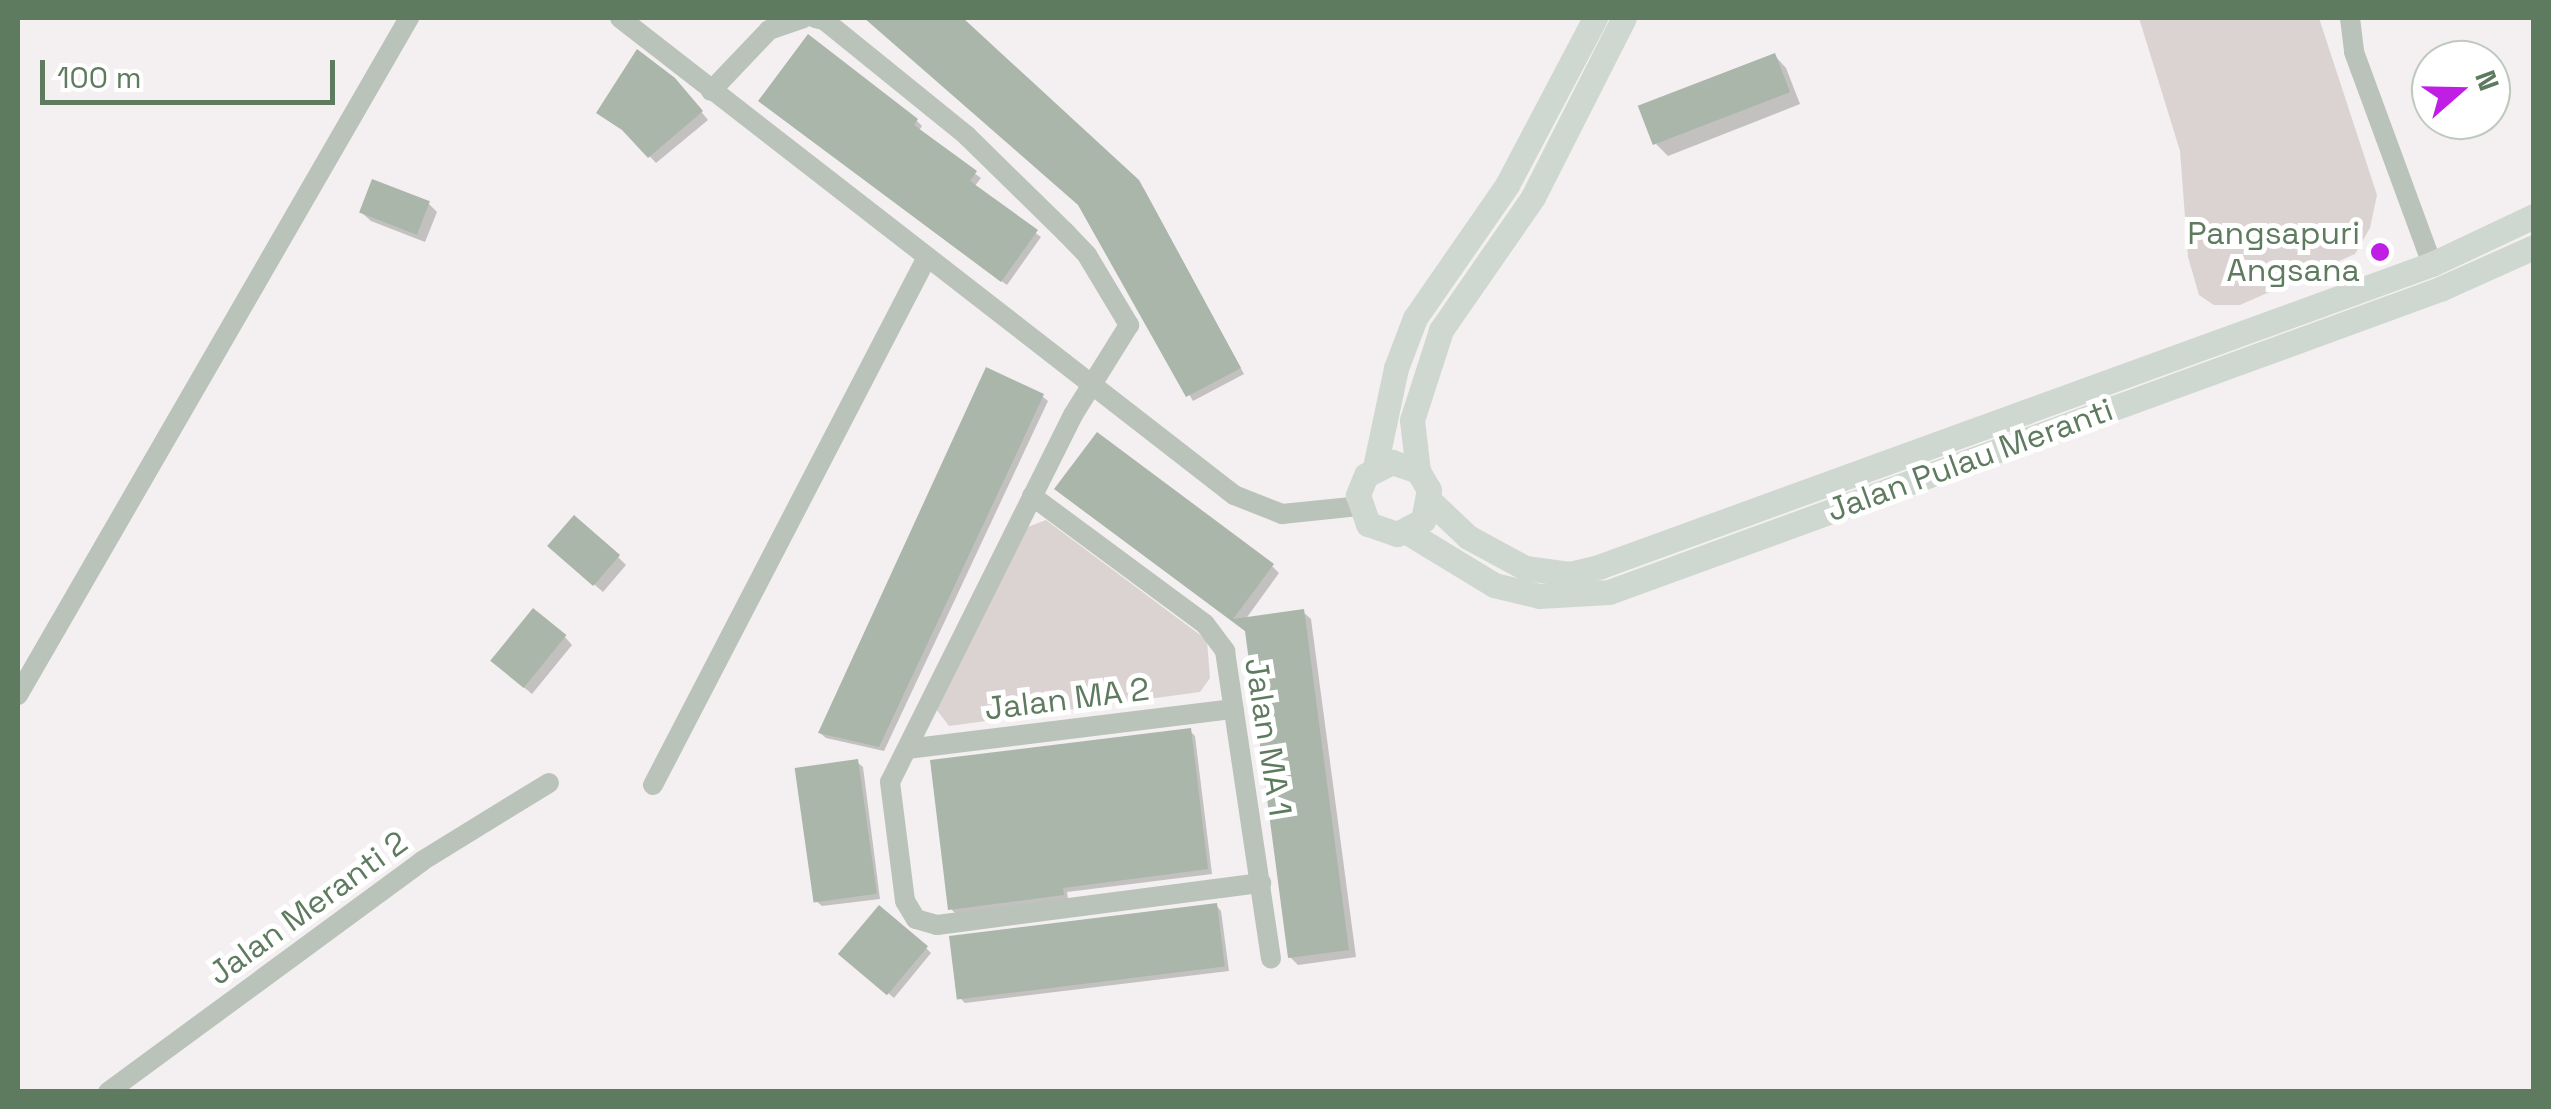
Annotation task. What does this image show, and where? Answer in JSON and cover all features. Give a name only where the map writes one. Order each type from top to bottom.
[{"type":"main road","points":[[1595,18],[1507,185],[1415,318],[1396,368],[1375,468],[1360,484],[1359,506],[1376,530],[1407,532],[1423,520],[1430,500],[1418,472],[1412,420],[1421,380],[1440,330],[1533,197],[1624,18]]},
{"type":"main road","name":"Jalan Pulau Meranti","points":[[1430,500],[1468,538],[1525,568],[1570,574],[2432,264],[2534,216]]},
{"type":"main road","name":"Jalan Pulau Meranti","points":[[1407,532],[1494,585],[1539,596],[1577,597],[1610,592],[2440,289],[2534,247]]},
{"type":"main road","points":[[1375,468],[1402,463],[1418,472]]},
{"type":"street","points":[[18,695],[408,18]]},
{"type":"street","points":[[620,18],[1234,496],[1282,514],[1314,514],[1359,506]]},
{"type":"street","points":[[711,91],[770,30],[803,18]]},
{"type":"street","points":[[815,18],[824,20],[967,136],[1087,256],[1129,325],[1089,386],[890,782],[905,902],[916,919],[937,925],[1261,883]]},
{"type":"street","points":[[2350,18],[2354,52],[2432,264]]},
{"type":"street","points":[[653,786],[926,257]]},
{"type":"street","name":"Jalan MA 1","points":[[1032,496],[1204,624],[1225,652],[1271,960]]},
{"type":"street","name":"Jalan MA 2","points":[[907,749],[1234,709]]},
{"type":"street","name":"Jalan Meranti 2","points":[[108,1092],[422,861],[550,783]]},
{"type":"shaded area","points":[[2139,18],[2319,18],[2377,195],[2370,228],[2355,254],[2240,305],[2214,305],[2199,295],[2188,257],[2180,151]]},
{"type":"shaded area","points":[[1046,520],[1207,640],[1210,678],[1200,692],[949,726],[936,709],[1025,528]]},
{"type":"building","points":[[864,18],[963,18],[1139,180],[1241,368],[1186,397],[1078,205]]},
{"type":"building","points":[[808,34],[918,119],[914,125],[977,171],[970,181],[1038,230],[1001,282],[758,101]]},
{"type":"building","points":[[637,49],[675,78],[703,111],[648,158],[622,130],[596,113]]},
{"type":"building","points":[[1775,53],[1790,92],[1653,145],[1638,106]]},
{"type":"building","points":[[372,179],[430,201],[417,235],[359,213]]},
{"type":"building","points":[[986,367],[1044,394],[879,747],[818,733]]},
{"type":"building","points":[[1097,432],[1274,564],[1233,619],[1304,609],[1349,950],[1288,958],[1245,631],[1054,489]]},
{"type":"building","points":[[574,515],[620,555],[593,586],[547,546]]},
{"type":"building","points":[[533,608],[566,635],[524,688],[490,661]]},
{"type":"building","points":[[1191,728],[1208,869],[1063,888],[1064,895],[948,910],[930,760]]},
{"type":"building","points":[[858,759],[877,894],[814,903],[795,768]]},
{"type":"building","points":[[1217,903],[1225,967],[957,999],[949,936]]},
{"type":"building","points":[[879,905],[928,946],[887,995],[838,954]]},
{"type":"place","name":"Pangsapuri Angsana","points":[[2380,252]]}]
